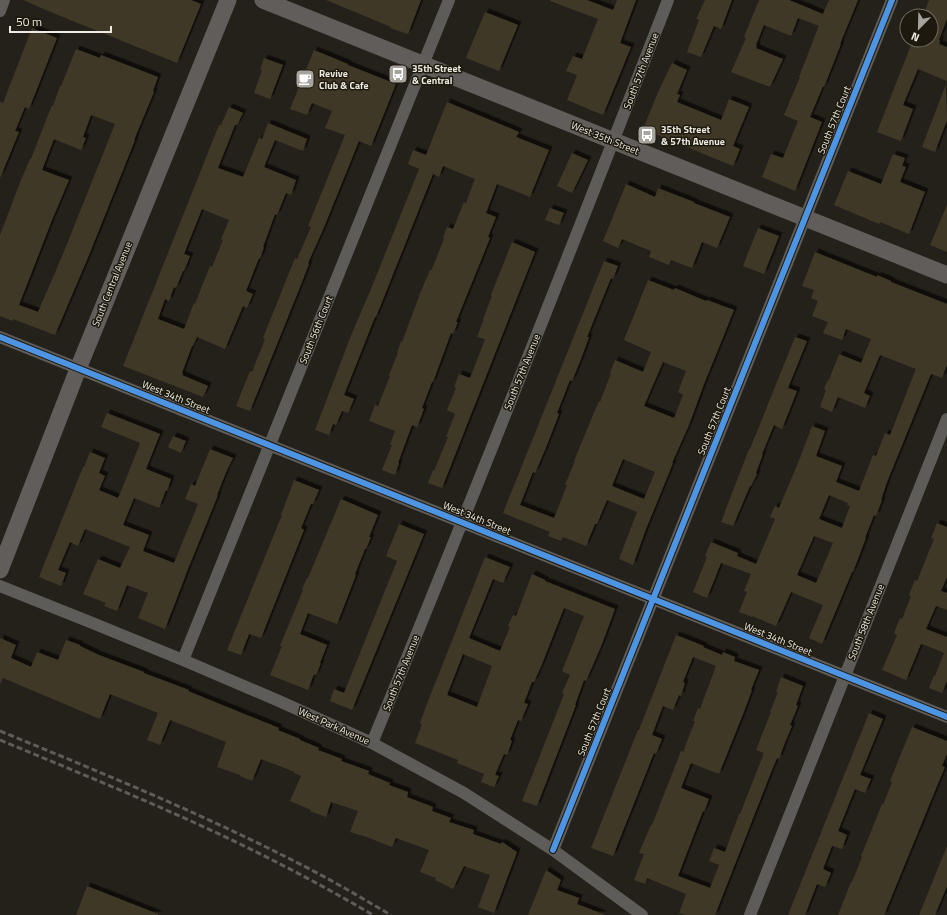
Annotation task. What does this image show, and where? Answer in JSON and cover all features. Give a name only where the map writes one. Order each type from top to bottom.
[{"type":"street","points":[[0,11],[4,0]]},
{"type":"street","name":"South Central Avenue","points":[[0,570],[78,369],[228,0]]},
{"type":"street","name":"West 35th Street","points":[[263,0],[947,275]]},
{"type":"street","name":"South 56th Court","points":[[183,660],[449,0]]},
{"type":"street","name":"South 57th Avenue","points":[[372,743],[462,523],[668,0]]},
{"type":"street","name":"South 57th Court","points":[[554,850],[892,0]]},
{"type":"street","name":"West 34th Street","points":[[0,337],[947,717]]},
{"type":"street","name":"South 58th Avenue","points":[[750,915],[947,419]]},
{"type":"street","name":"West Park Avenue","points":[[0,586],[183,660],[372,743],[464,793],[554,850],[642,915]]},
{"type":"building","points":[[23,0],[191,0],[201,4],[177,63]]},
{"type":"building","points":[[326,0],[421,0],[408,34],[390,28],[391,27]]},
{"type":"building","points":[[550,0],[587,0],[613,10],[617,0],[636,0],[620,43],[631,47],[603,115],[567,100],[577,75],[566,71],[573,56],[582,59],[598,19]]},
{"type":"building","points":[[705,0],[732,0],[721,29],[714,26],[701,57],[687,52],[699,20],[696,19]]},
{"type":"building","points":[[759,0],[789,0],[823,14],[829,0],[858,0],[824,87],[823,86],[810,117],[822,122],[795,191],[762,177],[771,154],[783,158],[798,121],[784,115],[819,26],[798,18],[791,36],[764,25],[756,48],[783,59],[770,87],[731,72],[746,38],[744,37]]},
{"type":"building","points":[[929,0],[947,0],[947,19],[939,40],[939,8],[926,8]]},
{"type":"building","points":[[485,12],[518,25],[499,71],[466,58]]},
{"type":"building","points":[[32,28],[57,38],[29,109],[25,107],[15,131],[19,132],[0,178],[0,102],[3,103]]},
{"type":"building","points":[[939,44],[947,47],[947,81],[918,69],[903,105],[913,109],[901,141],[877,132],[910,48],[939,48]]},
{"type":"building","points":[[76,49],[100,58],[101,55],[158,77],[153,91],[154,92],[135,140],[55,335],[13,319],[13,321],[0,316],[0,235],[21,180]],"holes":[[[91,115],[115,124],[38,312],[19,305],[69,180],[42,170],[54,139],[81,150],[86,138],[83,137]]]},
{"type":"building","points":[[314,50],[396,84],[371,146],[359,141],[308,263],[309,264],[300,287],[250,411],[236,406],[250,371],[252,372],[265,339],[263,338],[295,258],[297,259],[311,227],[308,226],[345,135],[325,128],[332,111],[312,103],[307,115],[290,109]]},
{"type":"building","points":[[264,58],[283,65],[270,99],[254,93],[262,70],[260,70]]},
{"type":"building","points":[[672,63],[687,70],[677,94],[680,95],[677,102],[721,120],[729,99],[749,107],[733,146],[740,149],[733,166],[643,129]]},
{"type":"building","points":[[946,84],[947,120],[935,152],[922,147]]},
{"type":"building","points":[[447,102],[519,132],[516,137],[549,150],[530,197],[497,184],[486,213],[496,217],[488,237],[490,238],[456,322],[458,322],[453,334],[451,333],[432,382],[422,408],[424,409],[417,427],[412,425],[395,475],[382,470],[392,445],[390,445],[395,431],[369,421],[375,405],[378,406],[390,376],[389,375],[401,341],[402,342],[421,291],[444,239],[443,238],[447,227],[453,229],[464,202],[466,203],[475,179],[443,166],[439,177],[433,174],[344,395],[354,399],[348,413],[342,411],[336,425],[333,424],[329,435],[315,430],[352,333],[419,169],[408,164],[413,150],[426,155]]},
{"type":"building","points":[[229,107],[243,113],[237,125],[235,125],[218,168],[243,177],[259,138],[262,139],[268,123],[307,139],[303,151],[275,140],[264,167],[296,180],[291,195],[286,193],[277,215],[275,214],[260,259],[259,258],[246,291],[253,294],[247,308],[243,306],[225,349],[197,337],[192,346],[182,375],[208,386],[203,397],[123,366],[219,125],[221,125]],"holes":[[[202,209],[229,220],[212,267],[210,266],[184,329],[158,319],[165,299],[169,301],[174,287],[176,288],[184,271],[190,256],[184,254]]]},
{"type":"building","points":[[572,153],[588,160],[572,193],[557,186]]},
{"type":"building","points":[[893,154],[905,158],[902,166],[906,167],[900,182],[925,192],[909,234],[880,222],[879,224],[834,205],[848,171],[881,184]]},
{"type":"building","points":[[626,184],[655,197],[658,188],[730,217],[717,248],[702,242],[692,268],[671,260],[669,265],[649,257],[651,251],[622,239],[618,248],[603,241]]},
{"type":"building","points":[[947,205],[947,252],[930,245]]},
{"type":"building","points":[[550,208],[564,213],[559,225],[545,220]]},
{"type":"building","points":[[758,228],[779,236],[764,274],[743,266]]},
{"type":"building","points":[[512,242],[535,252],[442,488],[428,483],[448,437],[446,437],[455,414],[447,410],[456,388],[454,387],[459,374],[470,378],[485,339],[477,337],[492,296],[491,295]]},
{"type":"building","points":[[815,252],[877,277],[877,275],[947,304],[947,365],[942,378],[931,374],[887,482],[876,516],[874,515],[853,572],[822,644],[809,638],[823,605],[791,592],[776,626],[739,612],[747,592],[744,591],[751,574],[721,563],[707,598],[693,592],[707,557],[705,556],[711,542],[738,553],[737,556],[756,564],[775,519],[770,517],[775,506],[779,508],[812,426],[825,431],[816,456],[842,466],[836,482],[859,491],[873,455],[876,456],[885,433],[890,435],[916,369],[880,355],[864,393],[870,396],[865,408],[838,397],[832,412],[820,407],[826,390],[824,389],[839,354],[861,363],[871,339],[846,329],[842,340],[823,333],[828,322],[812,316],[818,301],[811,298],[814,290],[802,286]],"holes":[[[829,495],[848,503],[847,505],[850,506],[842,528],[819,519]],[[814,536],[833,543],[816,583],[797,575]]]},
{"type":"building","points":[[604,261],[618,266],[613,279],[611,278],[587,337],[589,337],[581,359],[572,381],[570,380],[545,450],[535,473],[533,472],[520,505],[554,518],[567,485],[565,485],[574,461],[599,401],[600,402],[615,360],[643,372],[651,352],[624,340],[648,280],[674,290],[675,288],[706,301],[707,300],[734,310],[689,425],[672,463],[633,565],[619,559],[637,512],[607,500],[586,546],[563,537],[561,541],[548,536],[550,532],[503,513]],"holes":[[[663,362],[686,371],[678,392],[683,395],[674,418],[644,406]],[[623,459],[655,472],[644,499],[612,486]]]},
{"type":"building","points":[[795,337],[807,341],[788,388],[797,391],[782,429],[774,425],[762,454],[756,473],[757,474],[750,486],[733,526],[721,522],[749,449]]},
{"type":"building","points":[[107,413],[160,434],[146,469],[171,479],[167,491],[166,490],[159,508],[134,498],[123,525],[149,535],[143,551],[174,563],[198,504],[185,499],[191,484],[195,486],[210,449],[233,458],[165,629],[138,618],[148,593],[127,585],[117,611],[104,606],[106,603],[83,594],[98,559],[120,568],[130,547],[85,529],[78,546],[70,542],[58,570],[66,573],[61,586],[39,577],[90,452],[105,458],[99,473],[105,476],[99,490],[118,498],[128,474],[140,443],[101,427]]},
{"type":"building","points":[[173,436],[186,441],[181,453],[168,447]]},
{"type":"building","points":[[294,480],[319,490],[313,504],[311,504],[301,528],[304,530],[261,638],[249,634],[241,655],[227,650],[282,515]]},
{"type":"building","points":[[341,499],[378,515],[337,624],[308,613],[300,634],[327,645],[316,675],[314,674],[308,690],[270,675],[303,590],[302,589]]},
{"type":"building","points":[[937,523],[947,527],[947,577],[941,591],[947,593],[947,610],[936,606],[926,629],[947,637],[947,681],[942,693],[929,688],[944,653],[925,645],[921,644],[906,680],[882,670],[897,635],[894,633],[900,618],[902,619],[911,596],[909,595],[915,580],[917,581],[934,539],[931,538]]},
{"type":"building","points":[[399,524],[424,534],[352,710],[330,701],[334,689],[344,693],[397,561],[386,556]]},
{"type":"building","points":[[485,557],[510,567],[503,583],[493,579],[469,638],[500,651],[510,627],[508,626],[513,615],[516,616],[532,574],[545,581],[615,609],[586,681],[584,680],[576,705],[537,806],[522,801],[564,694],[562,693],[570,675],[562,671],[584,616],[564,608],[542,664],[534,682],[532,682],[524,703],[528,704],[521,721],[518,720],[510,740],[512,741],[507,755],[504,754],[495,775],[499,776],[494,787],[481,782],[484,774],[457,763],[458,760],[415,743],[427,704]],"holes":[[[463,654],[492,666],[477,707],[447,695]]]},
{"type":"building","points":[[676,635],[722,655],[723,652],[735,657],[734,661],[759,670],[719,774],[691,763],[681,788],[709,799],[678,876],[710,888],[719,865],[709,861],[714,848],[725,852],[764,753],[756,750],[778,692],[776,692],[781,677],[803,686],[796,705],[798,706],[790,725],[792,726],[779,759],[777,758],[770,775],[715,915],[685,915],[679,913],[686,894],[647,878],[645,884],[634,880],[644,854],[639,853],[652,825],[681,751],[683,752],[695,721],[693,721],[698,708],[700,709],[716,666],[693,657],[683,682],[685,683],[681,696],[679,695],[673,710],[663,706],[652,735],[662,739],[656,754],[654,753],[613,856],[591,848]]},
{"type":"building","points":[[0,638],[16,645],[11,658],[31,667],[37,652],[58,660],[66,640],[80,645],[99,655],[189,690],[188,691],[279,728],[278,730],[319,748],[318,750],[342,759],[341,761],[369,771],[368,774],[390,783],[389,785],[408,792],[407,797],[433,807],[432,811],[451,818],[449,822],[474,830],[473,834],[501,844],[502,842],[517,852],[494,913],[478,907],[490,875],[464,866],[453,889],[435,880],[436,878],[420,872],[429,850],[396,838],[392,847],[350,832],[358,811],[331,802],[326,817],[290,801],[301,776],[294,773],[295,772],[261,759],[252,781],[217,767],[226,742],[170,720],[160,745],[147,740],[158,713],[110,694],[100,719],[3,678],[0,684]]},
{"type":"building","points":[[869,713],[883,719],[860,775],[871,779],[865,793],[855,789],[838,831],[847,835],[842,849],[832,846],[823,869],[831,873],[825,887],[817,884],[805,915],[788,915]]},
{"type":"building","points":[[912,727],[947,741],[947,754],[942,766],[945,767],[884,915],[838,915],[882,804],[883,805],[892,782],[890,781]]},
{"type":"building","points":[[947,846],[947,886],[935,915],[919,915]]},
{"type":"building","points":[[546,870],[561,880],[557,890],[579,898],[577,904],[603,915],[528,915]]},
{"type":"building","points":[[87,886],[158,914],[158,915],[76,915]]},
{"type":"railway","points":[[0,731],[187,810],[260,844],[308,868],[391,915]]},
{"type":"railway","points":[[0,740],[121,790],[216,833],[284,866],[373,915]]},
{"type":"cycle path","points":[[553,850],[892,0]]},
{"type":"cycle path","points":[[0,337],[947,717]]},
{"type":"place","name":"35th Street & Central","points":[[398,74]]},
{"type":"place","name":"Revive Club & Cafe","points":[[305,79]]},
{"type":"place","name":"35th Street & 57th Avenue","points":[[647,135]]}]
